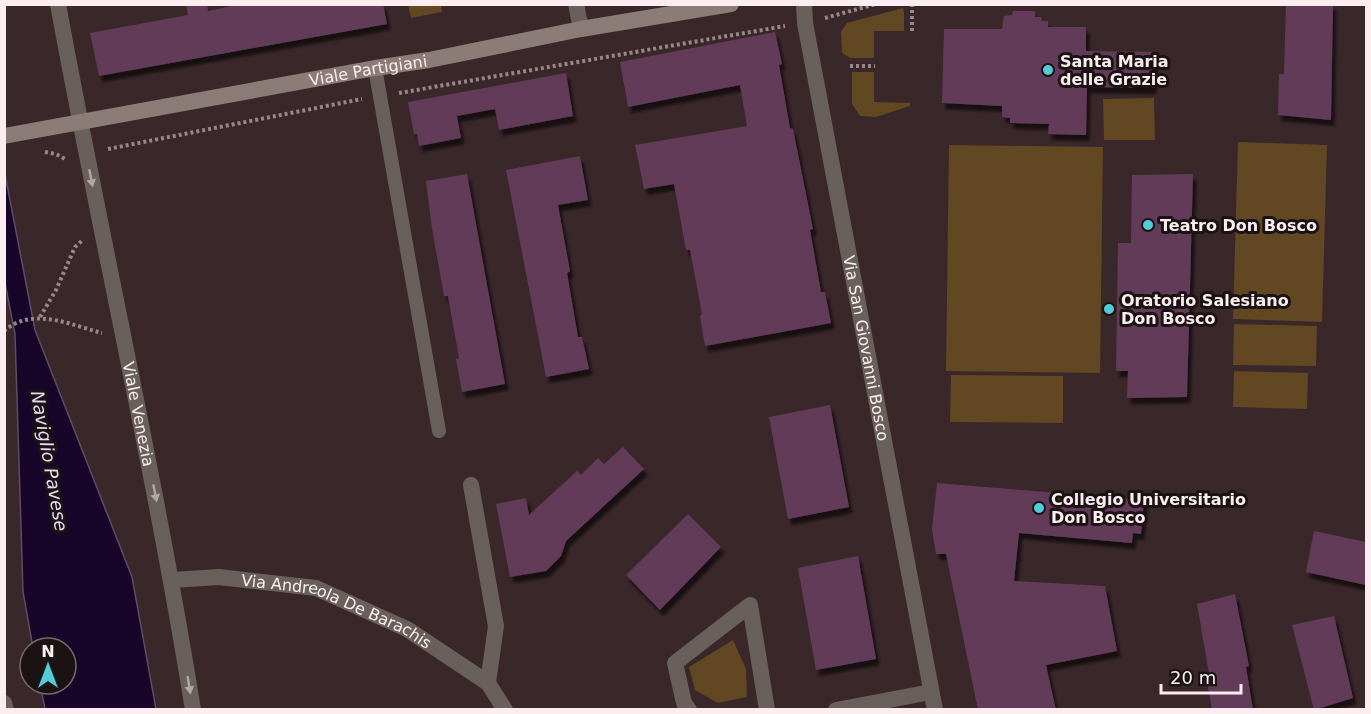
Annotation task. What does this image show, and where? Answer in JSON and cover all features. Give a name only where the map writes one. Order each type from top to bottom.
[{"type":"main road","name":"Viale Partigiani","points":[[4,136],[429,60],[581,29],[731,4]]},
{"type":"street","name":"Viale Venezia","points":[[58,4],[79,121],[172,580],[193,710]]},
{"type":"street","points":[[576,4],[581,29]]},
{"type":"street","name":"Via San Giovanni Bosco","points":[[804,4],[805,23],[935,710]]},
{"type":"street","points":[[471,485],[496,626],[488,683]]},
{"type":"street","name":"Via Andreola De Barachis","points":[[172,580],[219,577],[316,588],[407,629],[488,683],[505,710]]},
{"type":"street","points":[[689,710],[684,703],[675,663],[750,605],[766,710]]},
{"type":"street","points":[[836,710],[931,692]]},
{"type":"street","points":[[4,703],[6,710]]},
{"type":"lane","points":[[375,68],[440,431]]},
{"type":"path","points":[[37,154],[47,152],[63,159],[87,155],[118,146],[379,96],[805,23],[876,4]]},
{"type":"path","points":[[912,4],[912,32]]},
{"type":"path","points":[[850,66],[875,66]]},
{"type":"path","points":[[40,317],[56,290],[75,247],[87,236]]},
{"type":"path","points":[[4,331],[12,324],[40,317],[68,322],[105,334]]},
{"type":"shaded area","points":[[408,5],[441,5],[442,12],[411,18]]},
{"type":"shaded area","points":[[903,8],[904,31],[874,31],[874,58],[850,58],[842,53],[841,32],[847,23]]},
{"type":"shaded area","points":[[852,72],[874,72],[874,102],[910,103],[910,106],[876,117],[860,116],[852,104]]},
{"type":"shaded area","points":[[1154,98],[1155,140],[1104,140],[1103,99]]},
{"type":"shaded area","points":[[1238,142],[1327,145],[1322,322],[1233,319]]},
{"type":"shaded area","points":[[949,145],[1103,147],[1100,373],[946,371]]},
{"type":"shaded area","points":[[1234,324],[1317,326],[1316,366],[1233,365]]},
{"type":"shaded area","points":[[1234,371],[1308,373],[1307,409],[1233,407]]},
{"type":"shaded area","points":[[951,375],[1063,376],[1063,423],[950,422]]},
{"type":"shaded area","points":[[733,640],[746,669],[747,697],[718,703],[695,690],[689,667]]},
{"type":"water","name":"Naviglio Pavese","points":[[4,169],[35,330],[132,577],[156,709],[45,709],[42,696],[78,696],[78,636],[31,636],[23,592],[15,334],[4,278]]},
{"type":"building","points":[[186,4],[207,4],[208,11],[241,4],[383,4],[387,24],[99,76],[90,33],[188,15]]},
{"type":"building","points":[[1286,4],[1333,4],[1331,120],[1278,115],[1279,74],[1284,74]]},
{"type":"building","name":"Santa Maria delle Grazie","points":[[1013,11],[1035,11],[1035,17],[1048,21],[1048,27],[1086,27],[1086,51],[1153,52],[1153,88],[1087,87],[1086,135],[1048,134],[1049,124],[1010,123],[1010,118],[1002,117],[1002,106],[942,103],[944,29],[1002,29],[1004,16],[1012,15]]},
{"type":"building","points":[[775,32],[782,64],[779,65],[790,128],[793,129],[813,229],[810,230],[821,292],[825,292],[831,323],[705,346],[700,316],[702,314],[690,250],[686,250],[674,184],[644,189],[635,145],[747,126],[740,85],[628,107],[620,62]]},
{"type":"building","points":[[566,73],[573,116],[499,130],[495,109],[457,116],[461,138],[419,146],[417,134],[414,134],[408,102]]},
{"type":"building","points":[[580,156],[588,200],[558,205],[570,271],[567,273],[578,337],[582,337],[589,369],[546,377],[506,170]]},
{"type":"building","points":[[467,174],[505,384],[462,392],[456,359],[459,358],[448,296],[444,296],[426,181]]},
{"type":"building","points":[[1193,174],[1187,397],[1127,398],[1128,371],[1116,371],[1118,243],[1131,243],[1132,175]]},
{"type":"building","points":[[830,405],[849,507],[788,519],[769,417]]},
{"type":"building","points":[[623,447],[644,469],[566,541],[561,556],[546,571],[510,577],[496,504],[526,498],[529,515],[577,471],[581,475],[598,458],[604,464]]},
{"type":"building","points":[[937,483],[1144,500],[1141,534],[1133,533],[1132,543],[1019,533],[1014,581],[1105,586],[1117,651],[1046,665],[1056,710],[978,710],[946,554],[936,554],[932,529]]},
{"type":"building","points":[[688,514],[721,547],[660,610],[626,575]]},
{"type":"building","points":[[1314,531],[1366,542],[1366,585],[1306,572]]},
{"type":"building","points":[[858,556],[876,659],[816,670],[798,568]]},
{"type":"building","points":[[1235,594],[1249,666],[1246,667],[1253,710],[1212,710],[1207,681],[1210,679],[1197,604]]},
{"type":"building","points":[[1334,616],[1353,698],[1314,710],[1292,625]]},
{"type":"place","name":"Santa Maria delle Grazie","points":[[1048,70]]},
{"type":"place","name":"Teatro Don Bosco","points":[[1148,225]]},
{"type":"place","name":"Oratorio Salesiano Don Bosco","points":[[1109,309]]},
{"type":"place","name":"Collegio Universitario Don Bosco","points":[[1039,508]]}]
